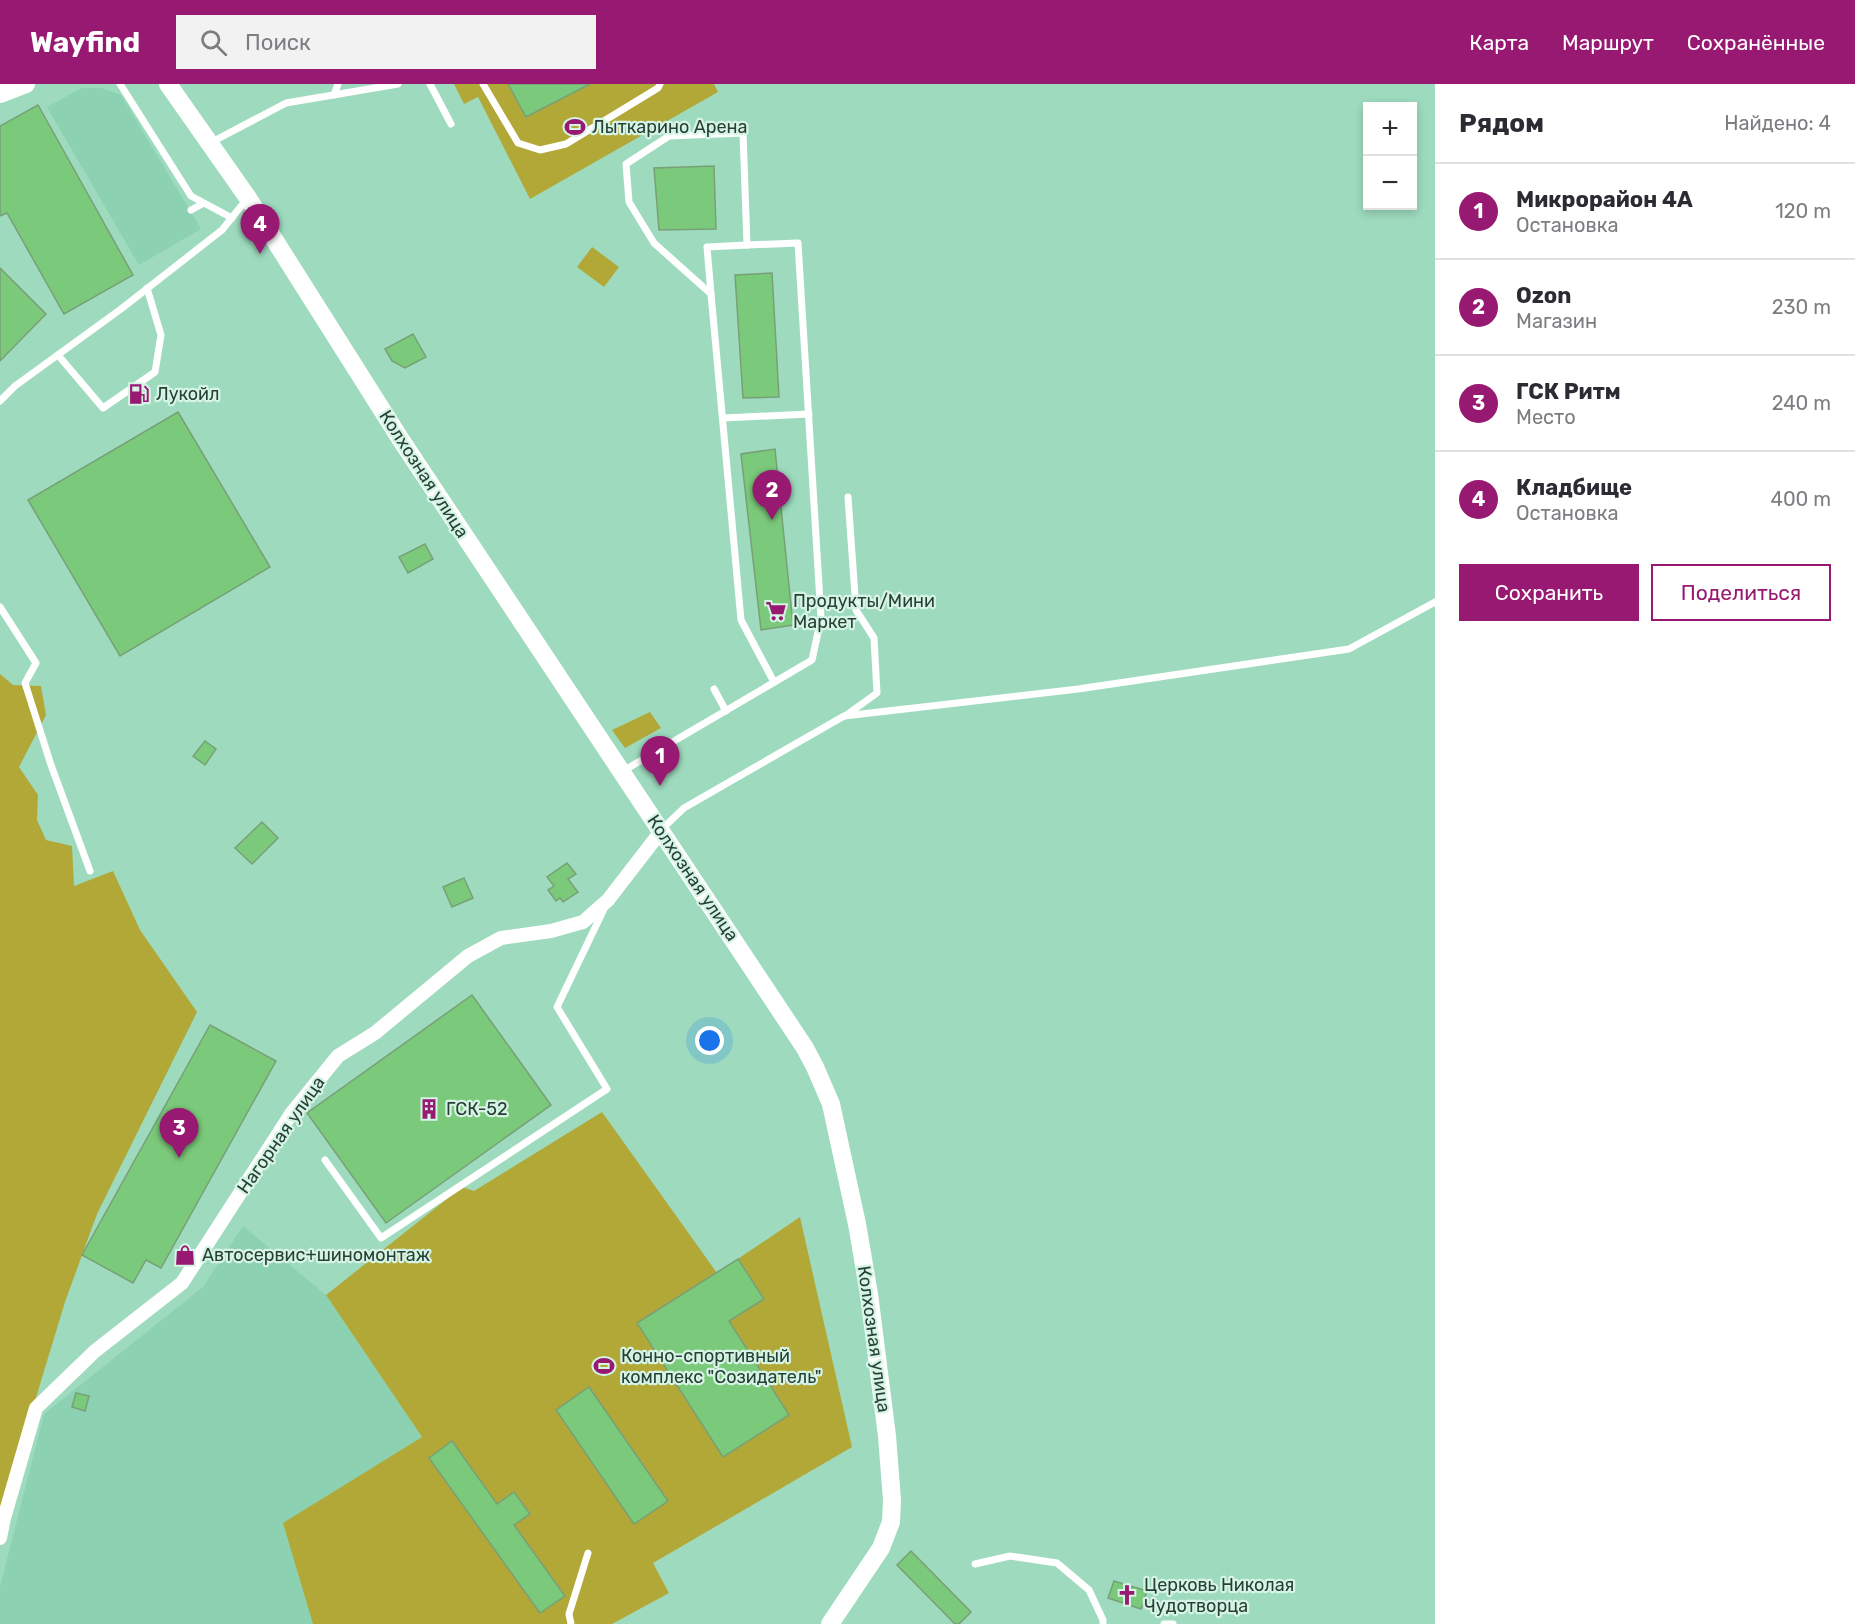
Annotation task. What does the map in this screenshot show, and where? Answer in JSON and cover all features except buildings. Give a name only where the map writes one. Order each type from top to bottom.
[{"type":"street","name":"Колхозная улица","points":[[168,84],[248,198],[401,440],[621,773],[662,830],[799,1038],[815,1066],[831,1104],[869,1294],[887,1436],[892,1512],[887,1535],[881,1548],[830,1624]]},
{"type":"street","name":"Нагорная улица","points":[[0,1538],[36,1408],[95,1351],[182,1283],[291,1114],[338,1056],[375,1034],[468,956],[501,938],[551,931],[583,922],[608,900],[662,830]]},
{"type":"lane","points":[[120,84],[128,103],[172,174],[191,196],[202,204],[232,218]]},
{"type":"lane","points":[[334,95],[338,84]]},
{"type":"lane","points":[[210,143],[285,103],[398,84]]},
{"type":"lane","points":[[430,84],[451,124]]},
{"type":"lane","points":[[483,84],[518,143],[540,150],[566,144],[658,88],[660,84]]},
{"type":"lane","points":[[711,294],[654,243],[629,202],[626,164],[669,136],[743,133],[747,244]]},
{"type":"lane","points":[[0,401],[15,386],[222,230],[248,198]]},
{"type":"lane","points":[[191,210],[202,204]]},
{"type":"lane","points":[[621,773],[812,660],[821,618],[798,243],[707,247],[741,620],[774,682]]},
{"type":"lane","points":[[58,355],[103,408],[155,372],[161,334],[147,288]]},
{"type":"lane","points":[[723,418],[809,414]]},
{"type":"lane","points":[[662,830],[684,808],[844,716],[877,693],[874,638],[856,610],[848,497]]},
{"type":"lane","points":[[844,716],[1078,689],[1349,649],[1435,602]]},
{"type":"lane","points":[[0,607],[36,663],[25,682],[51,765],[90,871]]},
{"type":"lane","points":[[714,689],[726,711]]},
{"type":"lane","points":[[325,1160],[381,1239],[607,1089],[557,1007],[608,900]]},
{"type":"lane","points":[[571,1624],[569,1614],[588,1553]]},
{"type":"lane","points":[[975,1564],[1010,1556],[1057,1563],[1089,1590],[1103,1620],[1102,1624]]},
{"type":"lane","points":[[1164,1624],[1173,1624]]},
{"type":"shaded area","name":"Лыткарино Арена","points":[[454,84],[714,84],[718,92],[530,199],[478,97],[464,104]]},
{"type":"shaded area","points":[[82,88],[101,88],[121,95],[201,229],[139,265],[47,107]]},
{"type":"shaded area","points":[[592,247],[619,267],[604,287],[577,267]]},
{"type":"shaded area","points":[[0,674],[13,685],[41,686],[46,715],[19,767],[38,795],[37,820],[46,840],[72,846],[74,886],[113,871],[140,930],[197,1012],[97,1214],[65,1302],[0,1516]]},
{"type":"shaded area","points":[[650,712],[661,728],[625,748],[612,730]]},
{"type":"shaded area","name":"Конно-спортивный комплекс \"Созидатель\"","points":[[602,1112],[717,1273],[800,1217],[852,1447],[653,1563],[669,1593],[612,1624],[313,1624],[283,1523],[422,1437],[326,1295],[462,1187],[474,1191]]},
{"type":"shaded area","points":[[243,1226],[326,1295],[422,1437],[284,1523],[313,1624],[0,1624],[0,1587],[44,1414],[203,1287]]},
{"type":"place","name":"Лыткарино Арена","points":[[575,127]]},
{"type":"place","name":"Кладбище","points":[[260,254]]},
{"type":"place","name":"Лукойл","points":[[139,394]]},
{"type":"place","name":"Ozon","points":[[772,520]]},
{"type":"place","name":"Продукты/Мини Маркет","points":[[776,611]]},
{"type":"place","name":"Микрорайон 4А","points":[[660,786]]},
{"type":"place","name":"ГСК-52","points":[[429,1109]]},
{"type":"place","name":"ГСК Ритм","points":[[179,1158]]},
{"type":"place","name":"Автосервис+шиномонтаж","points":[[185,1255]]},
{"type":"place","name":"Конно-спортивный комплекс \"Созидатель\"","points":[[604,1366]]},
{"type":"place","name":"Церковь Николая Чудотворца","points":[[1127,1595]]}]
